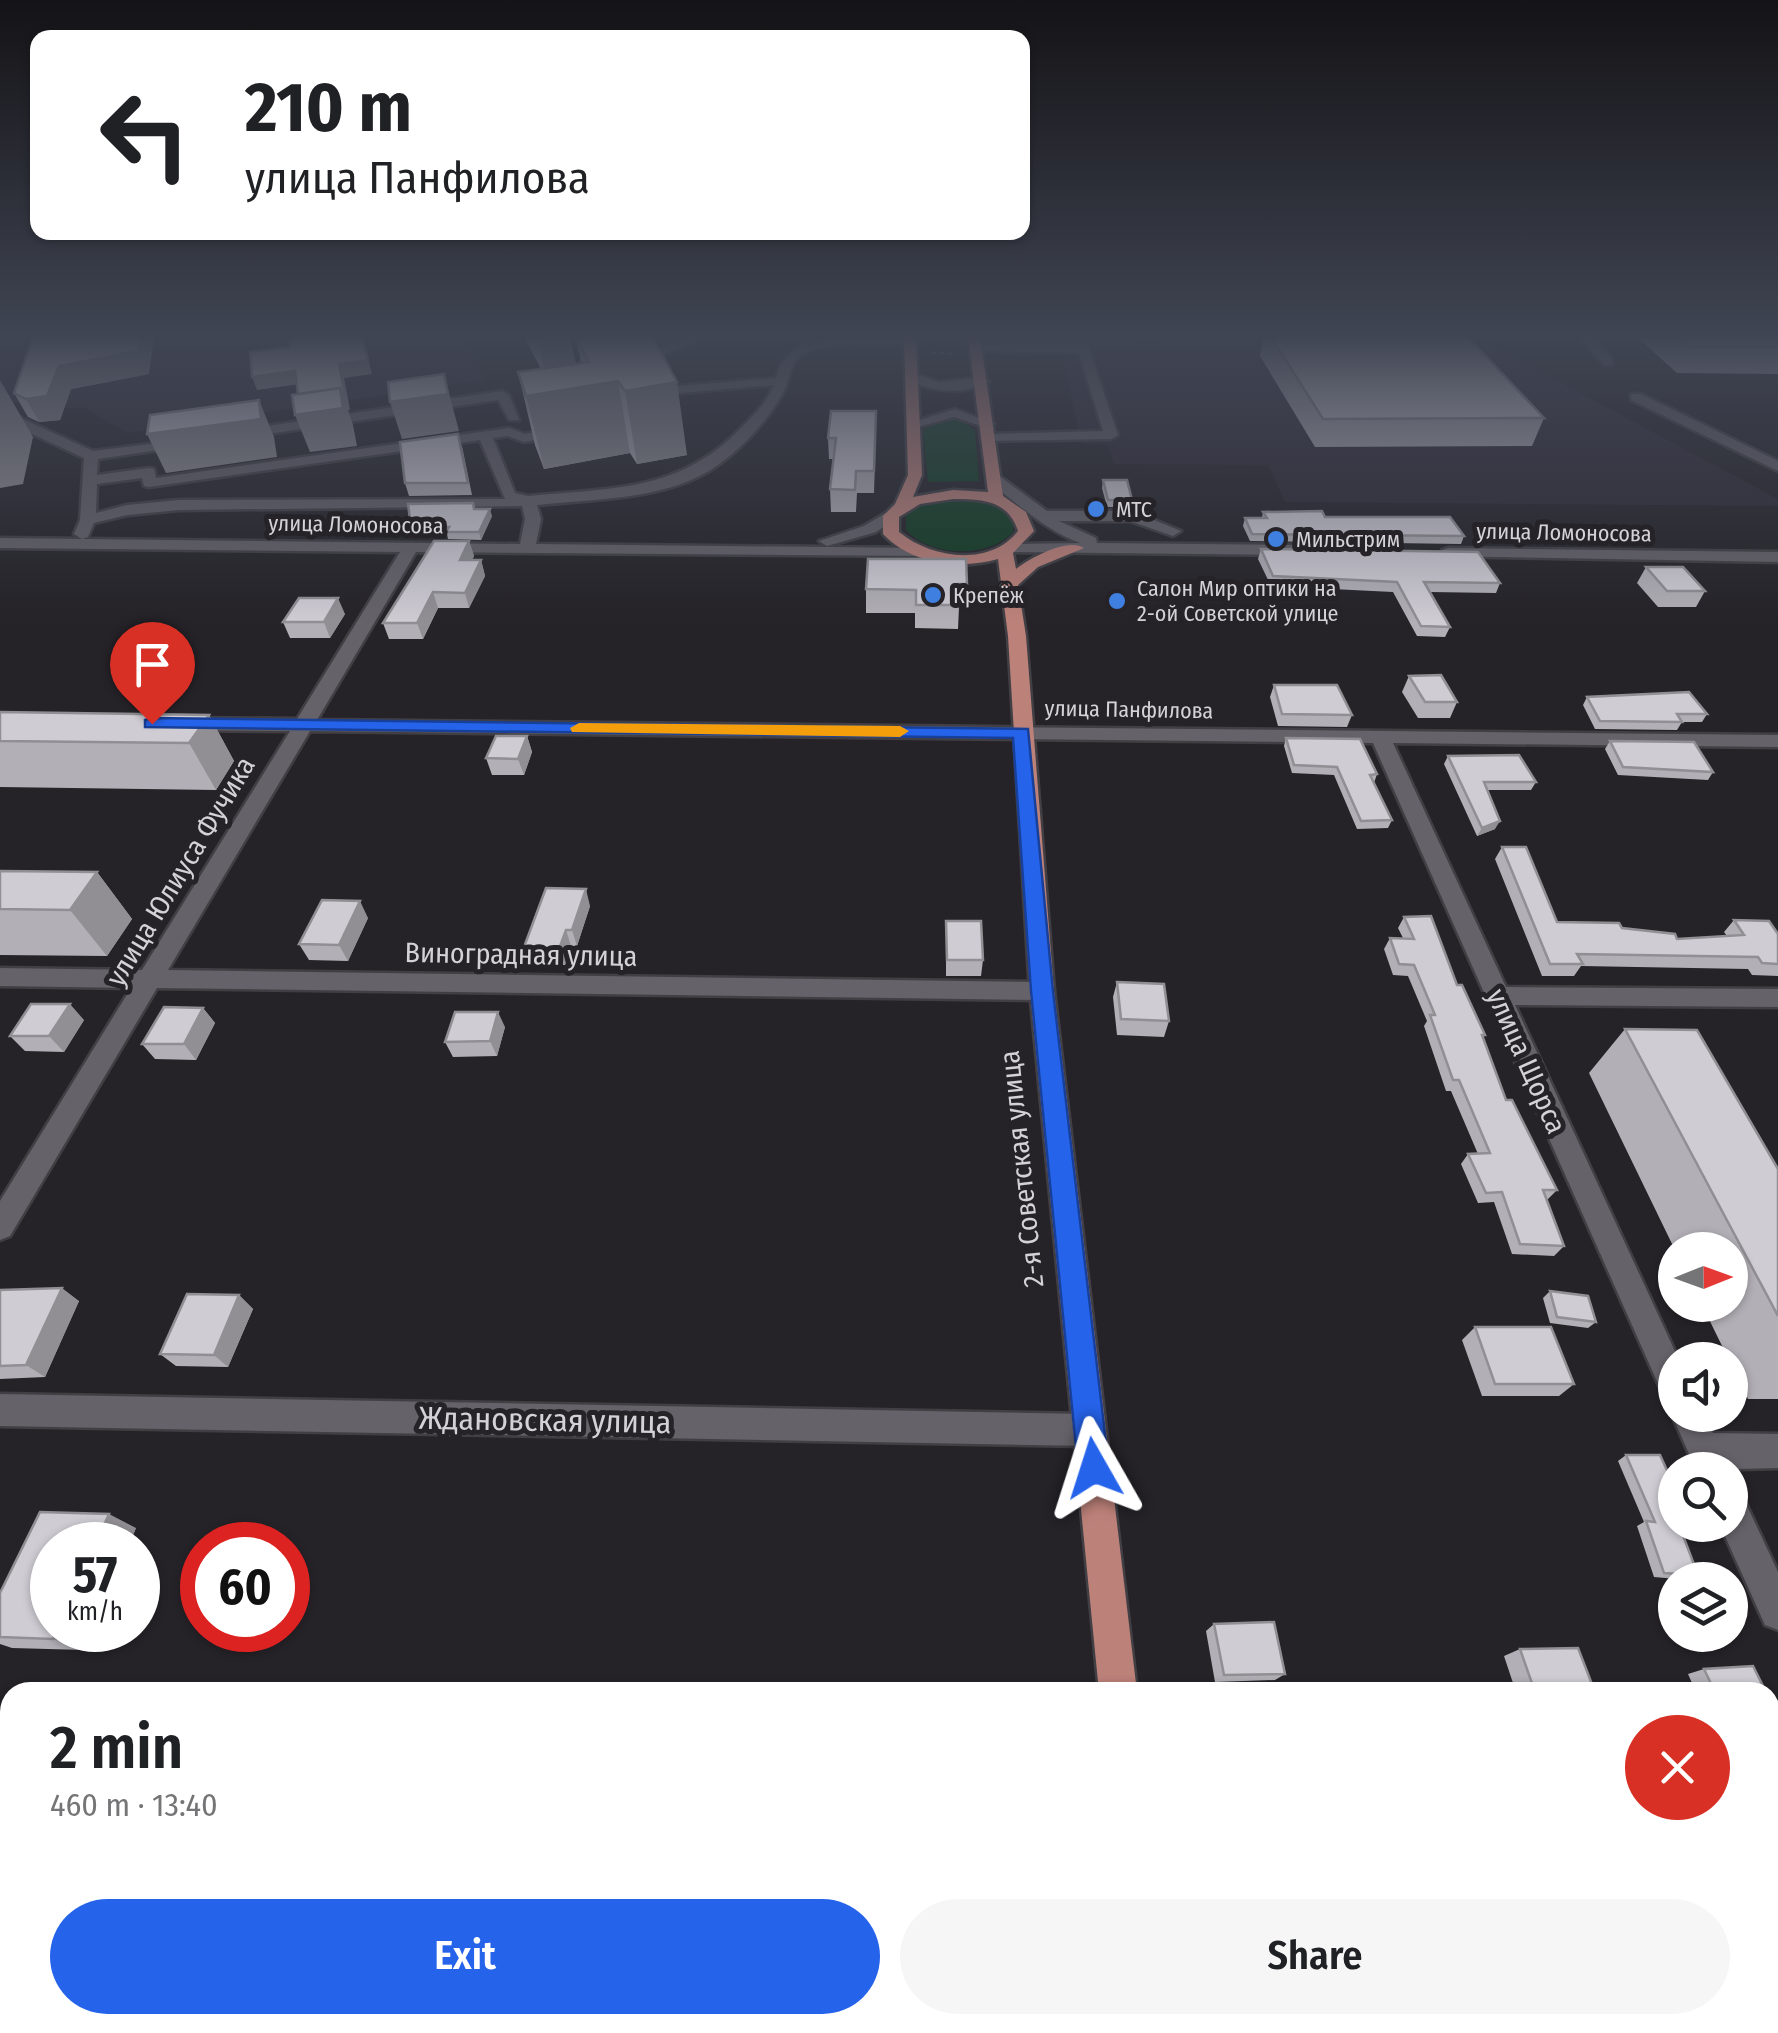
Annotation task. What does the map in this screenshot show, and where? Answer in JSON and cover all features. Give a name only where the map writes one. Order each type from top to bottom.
[{"type":"main road","points":[[914,432],[916,475],[896,511],[891,534],[918,553],[955,560],[996,582],[1076,548]]},
{"type":"main road","points":[[896,511],[948,494],[996,500],[988,432]]},
{"type":"main road","name":"2-я Советская улица","points":[[996,500],[1018,512],[1026,524],[1022,538],[1009,549],[996,582],[1016,636],[1042,991],[1117,1682]]},
{"type":"main road","points":[[955,560],[1009,549]]},
{"type":"street","points":[[38,432],[91,456],[208,438]]},
{"type":"street","points":[[228,435],[249,432]]},
{"type":"street","points":[[90,481],[149,472],[149,482],[492,432]]},
{"type":"street","points":[[518,432],[524,438],[553,432]]},
{"type":"street","points":[[88,520],[127,510],[179,504],[497,505],[528,501],[685,478],[723,452],[742,432]]},
{"type":"street","points":[[1015,432],[1110,435],[1109,432]]},
{"type":"street","points":[[1707,432],[1778,467]]},
{"type":"street","points":[[485,435],[509,496],[528,501]]},
{"type":"street","points":[[78,544],[88,520],[91,456]]},
{"type":"street","points":[[993,478],[1063,532],[1109,548]]},
{"type":"street","points":[[526,548],[533,519],[528,501]]},
{"type":"street","name":"улица Ломоносова","points":[[712,550],[831,541],[870,530],[896,511]]},
{"type":"street","points":[[1040,516],[1132,516],[1229,550]]},
{"type":"street","points":[[1063,532],[1174,531]]},
{"type":"street","name":"улица Ломоносова","points":[[0,543],[918,553]]},
{"type":"street","name":"улица Юлиуса Фучика","points":[[0,1227],[411,547]]},
{"type":"street","points":[[1009,549],[1307,550]]},
{"type":"street","name":"улица Ломоносова","points":[[1425,552],[1778,557]]},
{"type":"street","name":"улица Панфилова","points":[[170,724],[1778,741]]},
{"type":"street","name":"улица Щорса","points":[[1380,737],[1658,1349]]},
{"type":"street","name":"Виноградная улица","points":[[0,978],[1042,991]]},
{"type":"street","points":[[1498,996],[1778,998]]},
{"type":"street","name":"Ждановская улица","points":[[0,1410],[1090,1430]]},
{"type":"street","points":[[1748,1455],[1778,1451]]},
{"type":"street","points":[[1746,1542],[1778,1612]]},
{"type":"shaded area","points":[[1079,432],[1652,432],[1778,499],[1778,506],[1285,502],[1268,465],[1114,464],[1108,445],[1082,444]]},
{"type":"green space","points":[[923,432],[975,432],[979,481],[928,482]]},
{"type":"green space","points":[[942,498],[981,500],[999,507],[1013,520],[1013,532],[1002,541],[975,550],[930,546],[906,530],[906,516],[920,504]]},
{"type":"building","points":[[829,432],[875,432],[874,471],[856,471],[855,490],[830,489],[836,438],[828,438]]},
{"type":"building","points":[[458,434],[468,483],[405,483],[400,442]]},
{"type":"building","points":[[1103,480],[1127,480],[1132,500],[1108,500]]},
{"type":"building","points":[[473,503],[474,509],[490,509],[479,532],[411,527],[408,504]]},
{"type":"building","points":[[1322,511],[1325,517],[1450,517],[1464,536],[1252,534],[1245,518],[1267,518],[1263,512]]},
{"type":"building","points":[[434,541],[469,541],[460,560],[481,560],[465,593],[433,592],[417,623],[383,623]]},
{"type":"building","points":[[1261,549],[1478,552],[1500,583],[1424,582],[1450,627],[1421,626],[1397,582],[1273,576]]},
{"type":"building","points":[[868,559],[966,559],[967,584],[959,584],[959,605],[916,605],[916,590],[866,589]]},
{"type":"building","points":[[1646,567],[1683,567],[1705,591],[1667,591]]},
{"type":"building","points":[[299,598],[338,598],[324,622],[283,622]]},
{"type":"building","points":[[1441,675],[1457,702],[1425,702],[1409,676]]},
{"type":"building","points":[[1274,685],[1337,685],[1352,715],[1282,714]]},
{"type":"building","points":[[1689,692],[1707,714],[1677,714],[1682,722],[1600,721],[1587,697]]},
{"type":"building","points":[[0,712],[209,715],[189,743],[0,741]]},
{"type":"building","points":[[496,736],[527,736],[518,759],[486,758]]},
{"type":"building","points":[[1286,738],[1360,739],[1377,774],[1370,775],[1392,820],[1361,821],[1337,767],[1294,765]]},
{"type":"building","points":[[1610,741],[1694,742],[1713,772],[1623,767]]},
{"type":"building","points":[[1519,755],[1536,782],[1484,782],[1500,821],[1482,828],[1448,756]]},
{"type":"building","points":[[1502,847],[1526,847],[1557,922],[1619,923],[1622,928],[1675,934],[1677,939],[1744,935],[1734,920],[1769,921],[1778,934],[1778,964],[1762,963],[1758,957],[1577,954],[1583,964],[1550,964]]},
{"type":"building","points":[[0,871],[97,872],[70,910],[0,909]]},
{"type":"building","points":[[546,888],[586,889],[572,930],[566,930],[559,949],[524,947]]},
{"type":"building","points":[[322,900],[360,901],[339,945],[299,944]]},
{"type":"building","points":[[1431,916],[1457,985],[1462,985],[1485,1035],[1506,1100],[1512,1100],[1557,1190],[1543,1190],[1564,1246],[1520,1244],[1502,1192],[1486,1193],[1468,1154],[1490,1153],[1459,1080],[1453,1080],[1430,1015],[1435,1015],[1414,965],[1399,964],[1390,938],[1414,939],[1404,917]]},
{"type":"building","points":[[946,921],[981,921],[983,960],[947,960]]},
{"type":"building","points":[[1117,982],[1164,984],[1169,1021],[1121,1019]]},
{"type":"building","points":[[31,1004],[70,1004],[49,1036],[10,1036]]},
{"type":"building","points":[[164,1007],[203,1008],[184,1044],[142,1044]]},
{"type":"building","points":[[455,1012],[498,1012],[490,1041],[445,1042]]},
{"type":"building","points":[[1625,1029],[1697,1030],[1778,1169],[1778,1316],[1748,1260],[1748,1232],[1733,1232]]},
{"type":"building","points":[[62,1288],[26,1365],[0,1366],[0,1290]]},
{"type":"building","points":[[1550,1291],[1588,1296],[1596,1322],[1557,1317]]},
{"type":"building","points":[[187,1294],[239,1295],[214,1355],[160,1354]]},
{"type":"building","points":[[1475,1327],[1551,1327],[1574,1384],[1495,1384]]},
{"type":"building","points":[[1626,1455],[1658,1455],[1658,1542],[1685,1542],[1693,1562],[1660,1562],[1646,1521],[1655,1522]]},
{"type":"building","points":[[40,1512],[109,1514],[105,1522],[35,1522]]},
{"type":"building","points":[[30,1532],[30,1638],[0,1637],[0,1593]]},
{"type":"building","points":[[1274,1622],[1285,1674],[1224,1675],[1214,1624]]},
{"type":"building","points":[[1578,1648],[1591,1682],[1532,1682],[1520,1649]]},
{"type":"building","points":[[1753,1666],[1761,1682],[1710,1682],[1704,1669]]},
{"type":"slow traffic","points":[[579,728],[900,731]]},
{"type":"place","name":"МТС","points":[[1096,509]]},
{"type":"place","name":"Мильстрим","points":[[1276,539]]},
{"type":"place","name":"Крепёж","points":[[933,595]]},
{"type":"place","name":"Салон Мир оптики на 2-ой Советской улице","points":[[1117,601]]},
{"type":"route","points":[[152,724],[1021,733],[1042,991],[1094,1468]]}]
